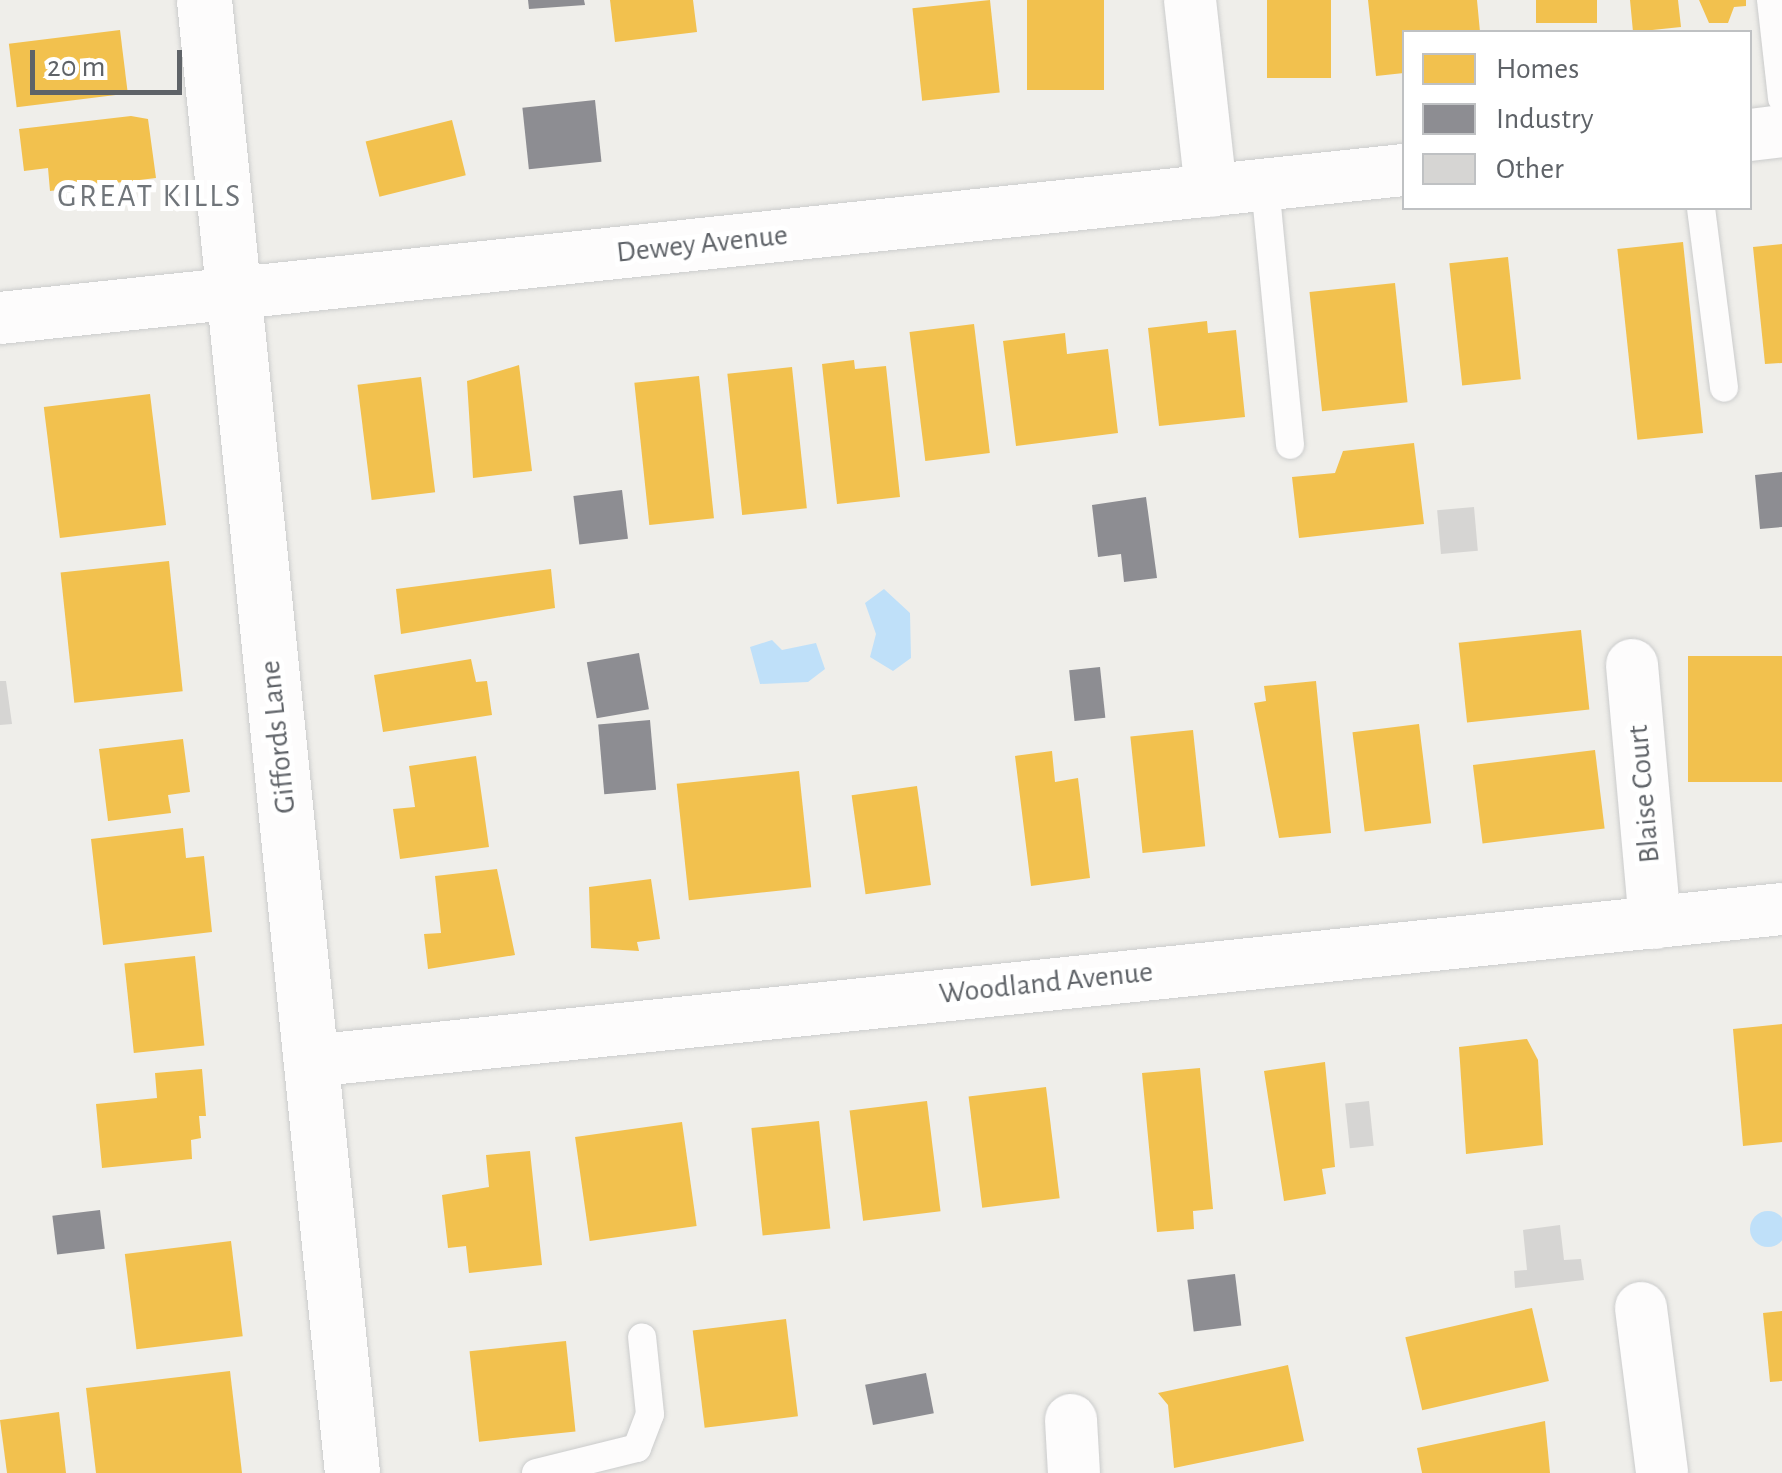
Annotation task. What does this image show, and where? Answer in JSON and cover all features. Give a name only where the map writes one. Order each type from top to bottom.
[{"type":"street","name":"Giffords Lane","points":[[204,0],[352,1473]]},
{"type":"street","points":[[1190,0],[1211,191]]},
{"type":"street","points":[[1752,134],[1782,131]]},
{"type":"street","name":"Dewey Avenue","points":[[0,318],[1402,170]]},
{"type":"street","name":"Blaise Court","points":[[1632,666],[1655,923]]},
{"type":"street","name":"Woodland Avenue","points":[[311,1061],[1782,909]]},
{"type":"street","points":[[1641,1308],[1662,1473]]},
{"type":"street","points":[[1071,1420],[1074,1473]]},
{"type":"lane","points":[[1771,0],[1782,98]]},
{"type":"lane","points":[[1265,185],[1290,444]]},
{"type":"lane","points":[[1701,210],[1724,388]]},
{"type":"lane","points":[[536,1473],[637,1448],[650,1414],[642,1337]]},
{"type":"water","points":[[884,589],[910,613],[911,658],[893,671],[870,657],[876,634],[865,603]]},
{"type":"water","points":[[772,640],[782,650],[816,643],[825,669],[808,682],[760,684],[750,647]]},
{"type":"water","points":[[1768,1211],[1781,1216],[1781,1242],[1768,1247],[1755,1242],[1750,1229],[1755,1216]]},
{"type":"building: Homes","points":[[610,0],[693,0],[697,32],[615,42]]},
{"type":"building: Homes","points":[[990,0],[1000,92],[922,101],[912,8]]},
{"type":"building: Homes","points":[[1027,0],[1104,0],[1104,90],[1027,90]]},
{"type":"building: Homes","points":[[1267,0],[1331,0],[1331,78],[1267,78]]},
{"type":"building: Homes","points":[[1368,0],[1477,0],[1480,30],[1402,30],[1402,73],[1376,76]]},
{"type":"building: Homes","points":[[1536,0],[1597,0],[1597,23],[1536,23]]},
{"type":"building: Homes","points":[[1630,0],[1678,0],[1681,27],[1633,30]]},
{"type":"building: Homes","points":[[1699,0],[1746,0],[1746,6],[1734,7],[1728,23],[1709,23]]},
{"type":"building: Homes","points":[[120,30],[128,94],[17,107],[9,44]]},
{"type":"building: Homes","points":[[131,116],[148,119],[156,178],[50,191],[48,168],[24,171],[19,129]]},
{"type":"building: Homes","points":[[452,120],[466,175],[379,197],[366,142]]},
{"type":"building: Homes","points":[[1683,242],[1703,433],[1637,440],[1617,249]]},
{"type":"building: Homes","points":[[1782,244],[1782,363],[1765,364],[1753,247]]},
{"type":"building: Homes","points":[[1508,257],[1521,379],[1462,385],[1449,263]]},
{"type":"building: Homes","points":[[1395,283],[1408,402],[1322,411],[1309,292]]},
{"type":"building: Homes","points":[[1207,321],[1208,333],[1236,330],[1245,417],[1159,426],[1148,328]]},
{"type":"building: Homes","points":[[974,324],[990,453],[925,461],[909,332]]},
{"type":"building: Homes","points":[[1065,333],[1067,354],[1108,349],[1118,433],[1016,446],[1003,341]]},
{"type":"building: Homes","points":[[854,360],[855,369],[886,366],[900,497],[837,504],[822,364]]},
{"type":"building: Homes","points":[[519,365],[532,471],[473,478],[467,381]]},
{"type":"building: Homes","points":[[792,367],[807,508],[742,515],[727,374]]},
{"type":"building: Homes","points":[[699,376],[714,518],[649,525],[634,383]]},
{"type":"building: Homes","points":[[421,377],[435,492],[372,500],[357,385]]},
{"type":"building: Homes","points":[[150,394],[166,525],[60,538],[44,407]]},
{"type":"building: Homes","points":[[1414,443],[1424,524],[1299,538],[1292,477],[1335,473],[1343,451]]},
{"type":"building: Homes","points":[[169,561],[183,691],[74,703],[61,572]]},
{"type":"building: Homes","points":[[551,569],[555,608],[401,634],[396,589]]},
{"type":"building: Homes","points":[[1581,630],[1589,710],[1467,722],[1459,643]]},
{"type":"building: Homes","points":[[1688,656],[1782,656],[1782,782],[1688,782]]},
{"type":"building: Homes","points":[[471,659],[476,682],[487,681],[492,715],[383,732],[374,675]]},
{"type":"building: Homes","points":[[1316,681],[1331,833],[1279,838],[1254,703],[1266,701],[1264,686]]},
{"type":"building: Homes","points":[[1419,724],[1431,823],[1365,831],[1352,732]]},
{"type":"building: Homes","points":[[1193,730],[1205,846],[1143,853],[1130,737]]},
{"type":"building: Homes","points":[[183,739],[190,792],[168,795],[171,813],[108,821],[99,749]]},
{"type":"building: Homes","points":[[1595,750],[1605,828],[1483,843],[1473,765]]},
{"type":"building: Homes","points":[[1052,751],[1055,782],[1078,778],[1090,878],[1031,886],[1015,756]]},
{"type":"building: Homes","points":[[476,756],[489,847],[400,859],[393,809],[415,807],[409,766]]},
{"type":"building: Homes","points":[[799,771],[811,887],[689,900],[677,784]]},
{"type":"building: Homes","points":[[917,786],[931,885],[866,894],[852,795]]},
{"type":"building: Homes","points":[[183,828],[186,858],[204,856],[212,932],[103,945],[91,839]]},
{"type":"building: Homes","points":[[497,869],[515,955],[428,969],[424,934],[441,933],[435,876]]},
{"type":"building: Homes","points":[[651,879],[660,939],[637,942],[639,951],[591,948],[589,887]]},
{"type":"building: Homes","points":[[195,956],[204,1046],[134,1053],[124,963]]},
{"type":"building: Homes","points":[[1782,1024],[1782,1142],[1743,1146],[1733,1029]]},
{"type":"building: Homes","points":[[1527,1039],[1538,1060],[1543,1145],[1466,1154],[1459,1047]]},
{"type":"building: Homes","points":[[1325,1062],[1335,1167],[1322,1169],[1326,1194],[1284,1201],[1264,1071]]},
{"type":"building: Homes","points":[[1200,1068],[1213,1209],[1193,1211],[1194,1229],[1157,1232],[1142,1073]]},
{"type":"building: Homes","points":[[202,1069],[206,1116],[199,1116],[201,1138],[191,1140],[192,1159],[102,1168],[96,1104],[157,1098],[155,1073]]},
{"type":"building: Homes","points":[[1046,1087],[1060,1198],[982,1208],[969,1097]]},
{"type":"building: Homes","points":[[927,1101],[941,1211],[863,1221],[850,1111]]},
{"type":"building: Homes","points":[[819,1121],[830,1228],[763,1236],[751,1128]]},
{"type":"building: Homes","points":[[682,1122],[697,1226],[590,1241],[575,1137]]},
{"type":"building: Homes","points":[[530,1151],[542,1265],[469,1273],[466,1246],[448,1248],[442,1195],[489,1187],[486,1155]]},
{"type":"building: Homes","points":[[231,1241],[243,1336],[136,1349],[125,1254]]},
{"type":"building: Homes","points":[[1532,1308],[1549,1381],[1422,1410],[1405,1337]]},
{"type":"building: Homes","points":[[1782,1311],[1782,1381],[1770,1382],[1763,1313]]},
{"type":"building: Homes","points":[[786,1319],[798,1416],[705,1428],[693,1330]]},
{"type":"building: Homes","points":[[566,1341],[576,1432],[479,1442],[470,1351]]},
{"type":"building: Homes","points":[[1288,1365],[1304,1441],[1174,1468],[1168,1405],[1158,1393]]},
{"type":"building: Homes","points":[[230,1371],[242,1473],[96,1473],[86,1388]]},
{"type":"building: Homes","points":[[59,1412],[66,1473],[7,1473],[0,1420]]},
{"type":"building: Homes","points":[[1545,1421],[1550,1473],[1422,1473],[1417,1448]]},
{"type":"building: Industry","points":[[528,0],[584,0],[585,5],[529,9]]},
{"type":"building: Industry","points":[[595,100],[601,162],[529,169],[522,108]]},
{"type":"building: Industry","points":[[1782,472],[1782,527],[1760,529],[1755,475]]},
{"type":"building: Industry","points":[[622,490],[628,539],[579,545],[573,496]]},
{"type":"building: Industry","points":[[1146,497],[1157,578],[1124,582],[1121,554],[1098,557],[1092,505]]},
{"type":"building: Industry","points":[[639,653],[649,709],[597,718],[587,662]]},
{"type":"building: Industry","points":[[1100,667],[1105,718],[1075,721],[1069,670]]},
{"type":"building: Industry","points":[[650,720],[656,790],[604,794],[598,725]]},
{"type":"building: Industry","points":[[100,1210],[105,1249],[57,1255],[52,1216]]},
{"type":"building: Industry","points":[[1235,1274],[1241,1326],[1194,1331],[1187,1280]]},
{"type":"building: Industry","points":[[926,1373],[934,1413],[873,1425],[865,1385]]},
{"type":"building: Other","points":[[1474,507],[1478,551],[1441,554],[1437,510]]},
{"type":"building: Other","points":[[0,681],[6,681],[12,724],[0,725]]},
{"type":"building: Other","points":[[1369,1101],[1374,1146],[1350,1148],[1345,1104]]},
{"type":"building: Other","points":[[1560,1225],[1564,1260],[1581,1259],[1584,1280],[1515,1288],[1514,1271],[1527,1270],[1523,1230]]},
{"type":"district","name":"GREAT KILLS","points":[[150,196]]}]
